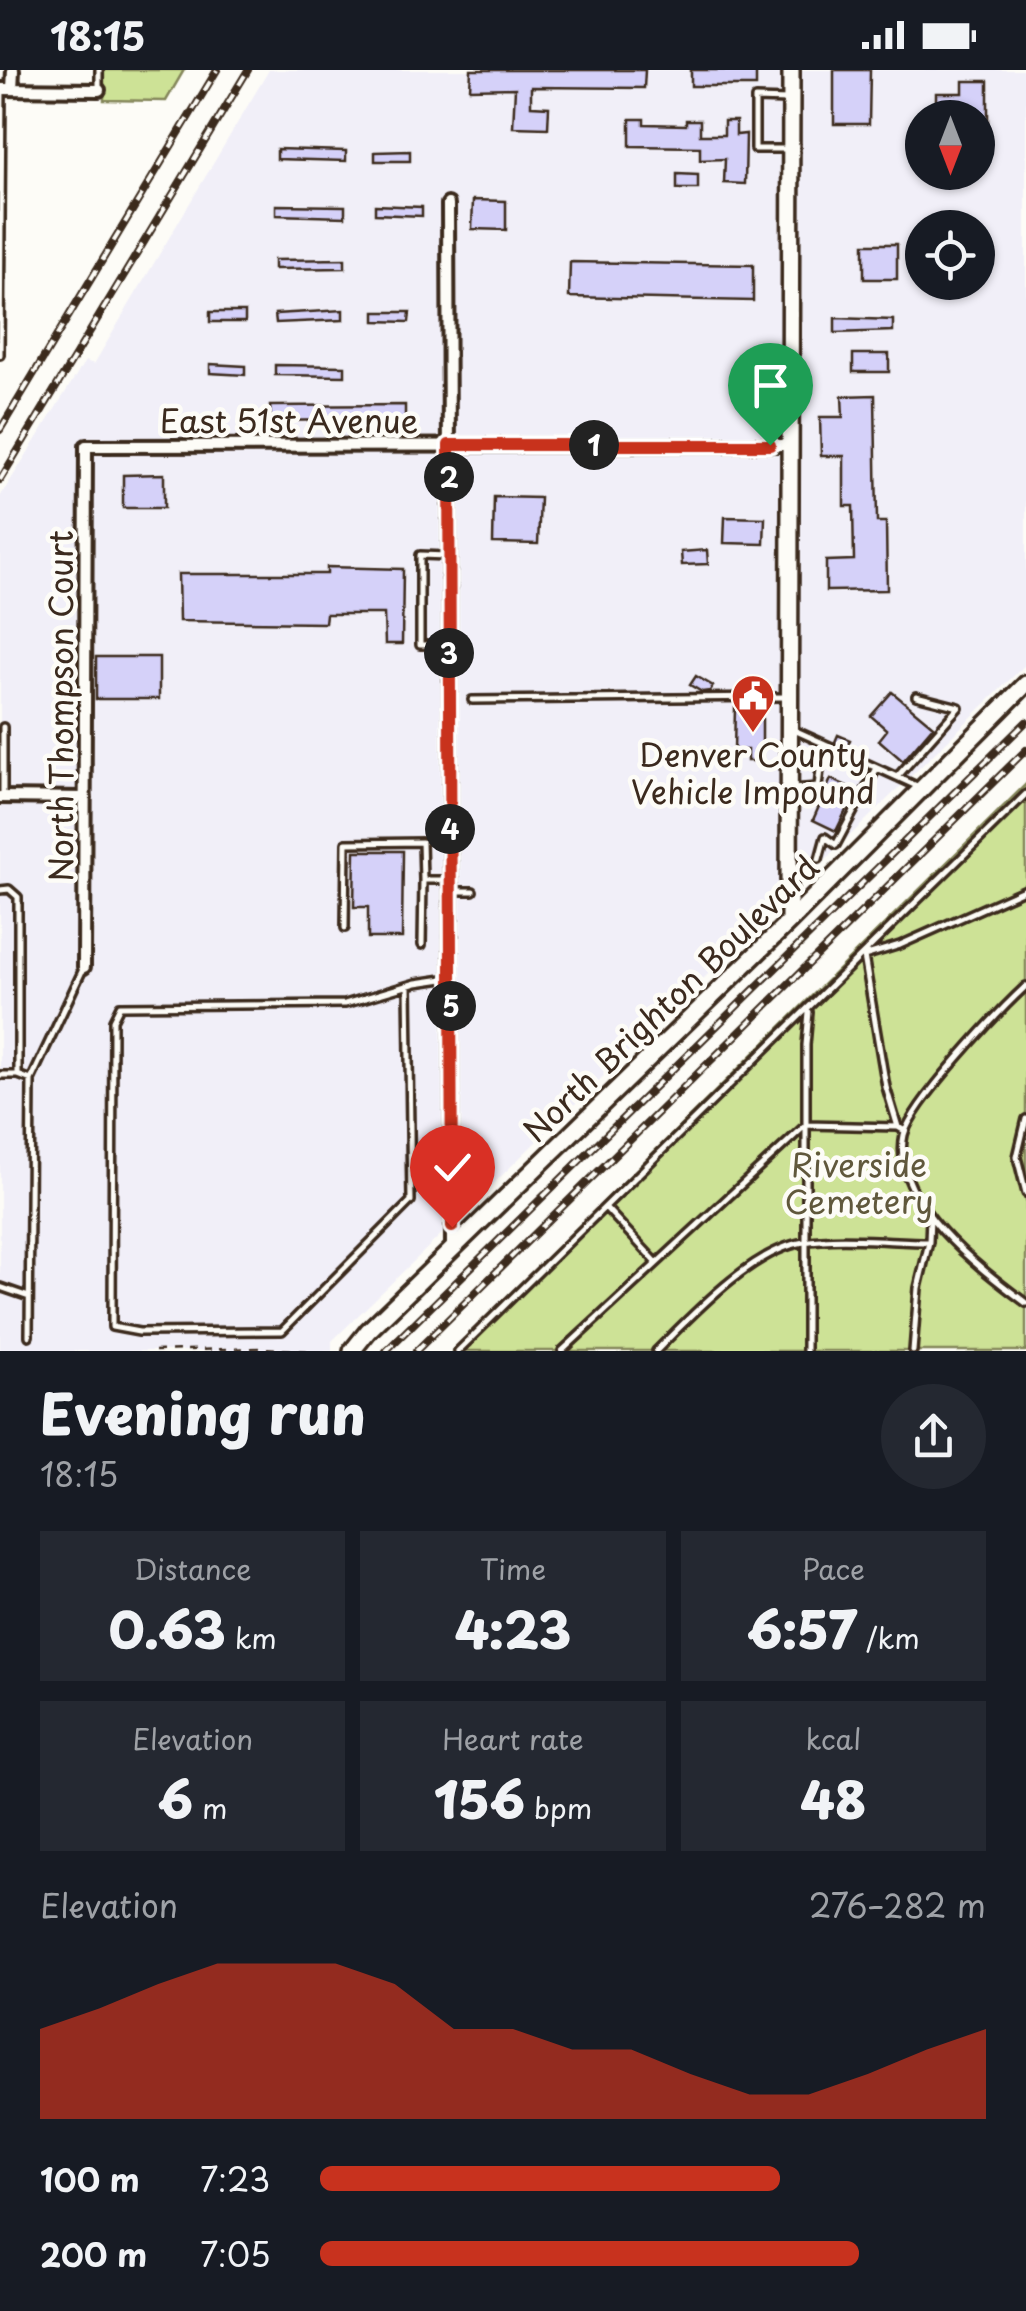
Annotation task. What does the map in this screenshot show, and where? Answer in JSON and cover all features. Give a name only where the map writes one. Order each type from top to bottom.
[{"type":"main road","points":[[789,922],[791,70]]},
{"type":"main road","name":"North Brighton Boulevard","points":[[352,1351],[1026,684]]},
{"type":"street","points":[[12,70],[5,89],[99,90]]},
{"type":"street","points":[[448,204],[452,1250]]},
{"type":"street","name":"East 51st Avenue","points":[[86,446],[791,445]]},
{"type":"street","name":"North Thompson Court","points":[[84,967],[86,446]]},
{"type":"street","points":[[2,797],[84,798]]},
{"type":"lane","points":[[99,70],[99,90]]},
{"type":"lane","points":[[0,355],[5,89]]},
{"type":"lane","points":[[791,100],[755,99],[754,149],[791,149]]},
{"type":"lane","points":[[449,645],[420,645],[420,555],[450,556]]},
{"type":"lane","points":[[897,777],[959,707],[916,696]]},
{"type":"lane","points":[[472,700],[790,697]]},
{"type":"lane","points":[[2,797],[4,727]]},
{"type":"lane","points":[[790,728],[832,747]]},
{"type":"lane","points":[[789,790],[818,787],[823,743]]},
{"type":"lane","points":[[844,753],[922,788]]},
{"type":"lane","points":[[819,859],[825,837],[836,845],[877,768]]},
{"type":"lane","points":[[458,1351],[1025,796]]},
{"type":"lane","points":[[345,928],[346,843],[422,842],[422,945]]},
{"type":"lane","points":[[423,880],[473,891]]},
{"type":"lane","points":[[0,890],[9,889],[18,898],[18,1075]]},
{"type":"lane","points":[[864,956],[900,945],[1026,889]]},
{"type":"lane","points":[[864,956],[886,1087],[898,1127]]},
{"type":"lane","points":[[29,1336],[30,1080],[84,967]]},
{"type":"lane","points":[[408,986],[411,1201],[282,1331],[139,1332],[112,1327],[113,1020],[120,1006],[345,1004],[408,986],[450,978]]},
{"type":"lane","points":[[1025,1300],[985,1274],[930,1216],[904,1159],[905,1130],[920,1106],[996,1014],[1026,986]]},
{"type":"lane","points":[[806,1351],[809,1008]]},
{"type":"lane","points":[[0,1075],[30,1080]]},
{"type":"lane","points":[[1026,1119],[1017,1157],[1026,1194]]},
{"type":"lane","points":[[562,1351],[806,1125],[905,1130]]},
{"type":"lane","points":[[604,1207],[657,1263]]},
{"type":"lane","points":[[913,1351],[930,1216]]},
{"type":"lane","points":[[656,1351],[742,1272],[784,1248],[804,1242],[929,1242]]},
{"type":"lane","points":[[0,1288],[29,1297]]},
{"type":"path","points":[[154,1351],[310,1351]]},
{"type":"shaded area","points":[[269,70],[1026,70],[1026,664],[332,1341],[332,1351],[0,1351],[0,497],[85,361],[94,364]]},
{"type":"green space","points":[[104,70],[184,70],[166,101],[104,100]]},
{"type":"green space","name":"Riverside Cemetery","points":[[1026,784],[1026,1351],[453,1351]]},
{"type":"building","points":[[471,70],[645,70],[644,88],[531,87],[531,106],[549,107],[548,128],[513,127],[515,88],[470,89]]},
{"type":"building","points":[[691,70],[756,70],[756,86],[691,86]]},
{"type":"building","points":[[834,70],[870,70],[869,124],[834,124]]},
{"type":"building","points":[[963,81],[988,81],[988,100],[936,100],[936,93],[963,93]]},
{"type":"building","points":[[630,119],[644,119],[644,124],[686,125],[686,120],[700,120],[700,135],[724,135],[724,121],[736,121],[736,135],[746,134],[745,184],[724,183],[725,159],[700,160],[700,147],[630,146]]},
{"type":"building","points":[[277,149],[346,151],[346,161],[277,159]]},
{"type":"building","points":[[410,151],[410,161],[375,161],[375,152]]},
{"type":"building","points":[[677,174],[698,175],[698,189],[677,189]]},
{"type":"building","points":[[473,200],[506,201],[506,230],[472,229]]},
{"type":"building","points":[[276,205],[345,206],[345,217],[276,215]]},
{"type":"building","points":[[375,205],[422,207],[422,216],[375,214]]},
{"type":"building","points":[[864,244],[897,244],[897,279],[864,279]]},
{"type":"building","points":[[345,259],[345,268],[274,269],[274,260]]},
{"type":"building","points":[[570,262],[753,265],[753,301],[569,297]]},
{"type":"building","points":[[343,310],[343,320],[276,323],[275,314]]},
{"type":"building","points":[[210,312],[245,312],[245,322],[210,322]]},
{"type":"building","points":[[375,312],[410,312],[409,322],[375,321]]},
{"type":"building","points":[[835,318],[893,320],[893,331],[835,333]]},
{"type":"building","points":[[853,354],[889,354],[889,372],[853,372]]},
{"type":"building","points":[[210,364],[245,366],[245,375],[210,373]]},
{"type":"building","points":[[275,365],[345,366],[345,376],[275,375]]},
{"type":"building","points":[[875,395],[877,522],[886,522],[887,590],[826,591],[826,561],[854,560],[853,506],[844,506],[844,456],[821,456],[820,417],[843,417],[842,396]]},
{"type":"building","points":[[405,405],[405,419],[271,421],[270,406]]},
{"type":"building","points":[[164,474],[164,508],[123,508],[123,475]]},
{"type":"building","points":[[494,497],[540,498],[538,544],[493,543]]},
{"type":"building","points":[[725,517],[765,518],[764,544],[724,543]]},
{"type":"building","points":[[707,550],[708,564],[682,565],[681,552]]},
{"type":"building","points":[[327,567],[403,569],[402,644],[385,644],[384,614],[326,614],[325,623],[179,621],[178,574],[327,574]]},
{"type":"building","points":[[96,657],[159,657],[159,699],[96,699]]},
{"type":"building","points":[[696,676],[713,686],[710,691],[702,692],[690,685]]},
{"type":"building","points":[[892,692],[933,726],[903,761],[879,740],[887,730],[871,716]]},
{"type":"building","points":[[735,708],[762,708],[762,761],[747,761],[747,750],[734,750]]},
{"type":"building","points":[[838,735],[850,740],[847,747],[838,751],[842,759],[839,765],[827,759],[838,749]]},
{"type":"building","points":[[831,779],[856,790],[836,831],[813,820]]},
{"type":"building","points":[[355,851],[403,851],[402,938],[368,938],[368,907],[354,907]]},
{"type":"railway","points":[[0,430],[217,70]]},
{"type":"railway","points":[[0,480],[248,70]]},
{"type":"railway","points":[[386,1351],[1026,722]]},
{"type":"railway","points":[[416,1351],[1026,750]]},
{"type":"place","name":"Denver County Vehicle Impound","points":[[753,734]]},
{"type":"route","points":[[452,1227],[449,445],[770,445]]}]
